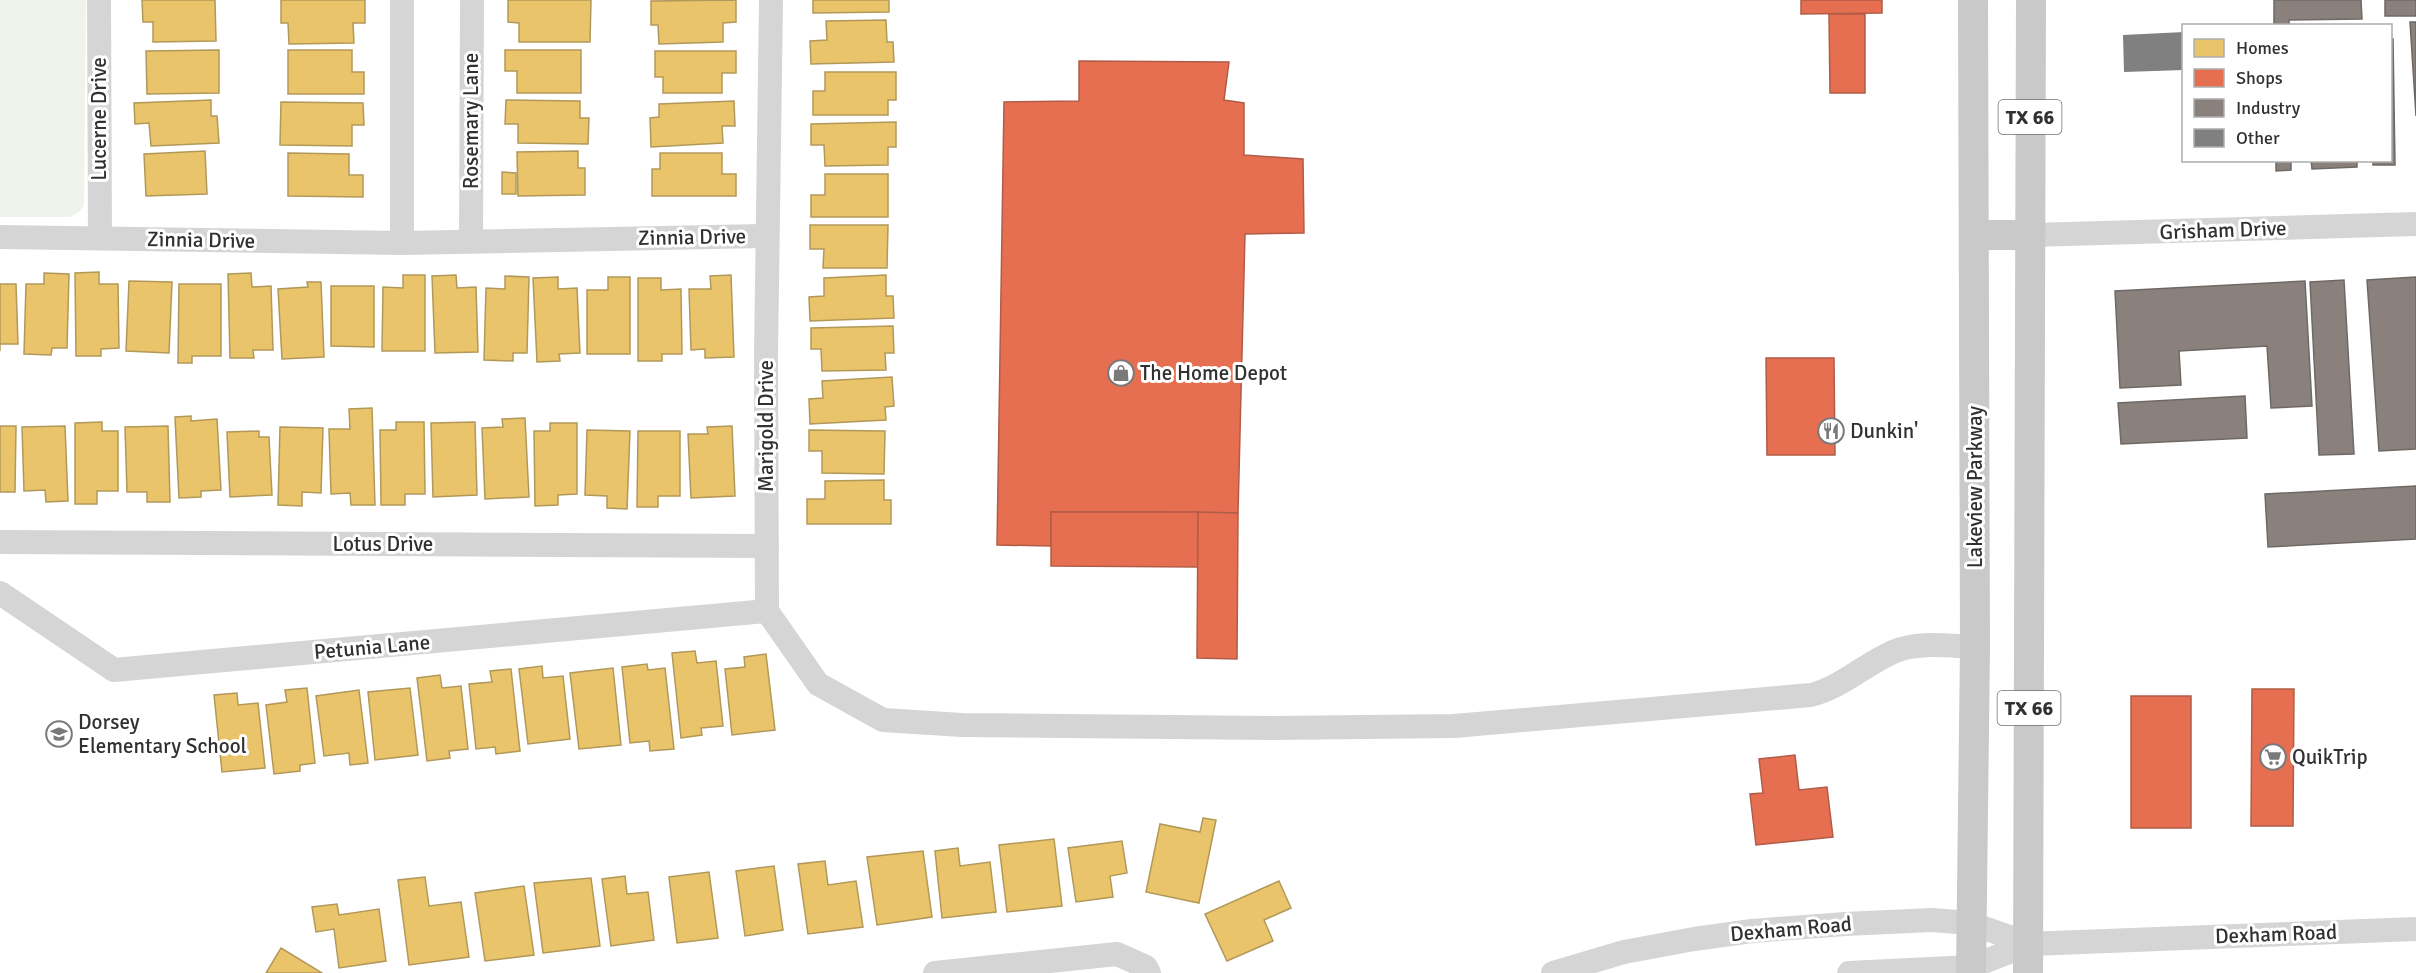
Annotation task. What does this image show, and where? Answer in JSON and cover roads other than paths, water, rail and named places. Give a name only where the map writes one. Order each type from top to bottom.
[{"type":"main road","name":"Lakeview Parkway","points":[[1971,970],[1976,647],[1973,0]]},
{"type":"main road","name":"TX 66","points":[[2028,973],[2031,0]]},
{"type":"main road","points":[[1975,235],[2029,235]]},
{"type":"street","name":"Lucerne Drive","points":[[99,0],[100,238]]},
{"type":"street","points":[[402,0],[402,243]]},
{"type":"street","name":"Rosemary Lane","points":[[471,241],[472,0]]},
{"type":"street","name":"Marigold Drive","points":[[767,611],[767,236],[771,0]]},
{"type":"street","name":"Grisham Drive","points":[[2029,235],[2416,224]]},
{"type":"street","name":"Zinnia Drive","points":[[0,237],[402,243],[767,236]]},
{"type":"street","name":"Lotus Drive","points":[[0,542],[767,546]]},
{"type":"street","name":"Petunia Lane","points":[[0,593],[114,670],[767,611]]},
{"type":"street","points":[[767,611],[818,684],[883,720],[962,725],[1275,728],[1454,726],[1811,695],[1827,691],[1895,651],[1925,645],[1976,647]]},
{"type":"street","name":"Dexham Road","points":[[1553,973],[1624,952],[1752,931],[1932,920],[1970,923],[2029,944],[2416,929]]},
{"type":"street","name":"Dexham Road","points":[[1849,973],[1971,970],[2029,944]]},
{"type":"street","points":[[935,973],[1117,954],[1146,967],[1149,973]]},
{"type":"place","name":"The Home Depot","points":[[1121,373]]},
{"type":"place","name":"Dunkin'","points":[[1831,431]]},
{"type":"place","name":"Dorsey Elementary School","points":[[59,734]]},
{"type":"place","name":"QuikTrip","points":[[2273,757]]}]
